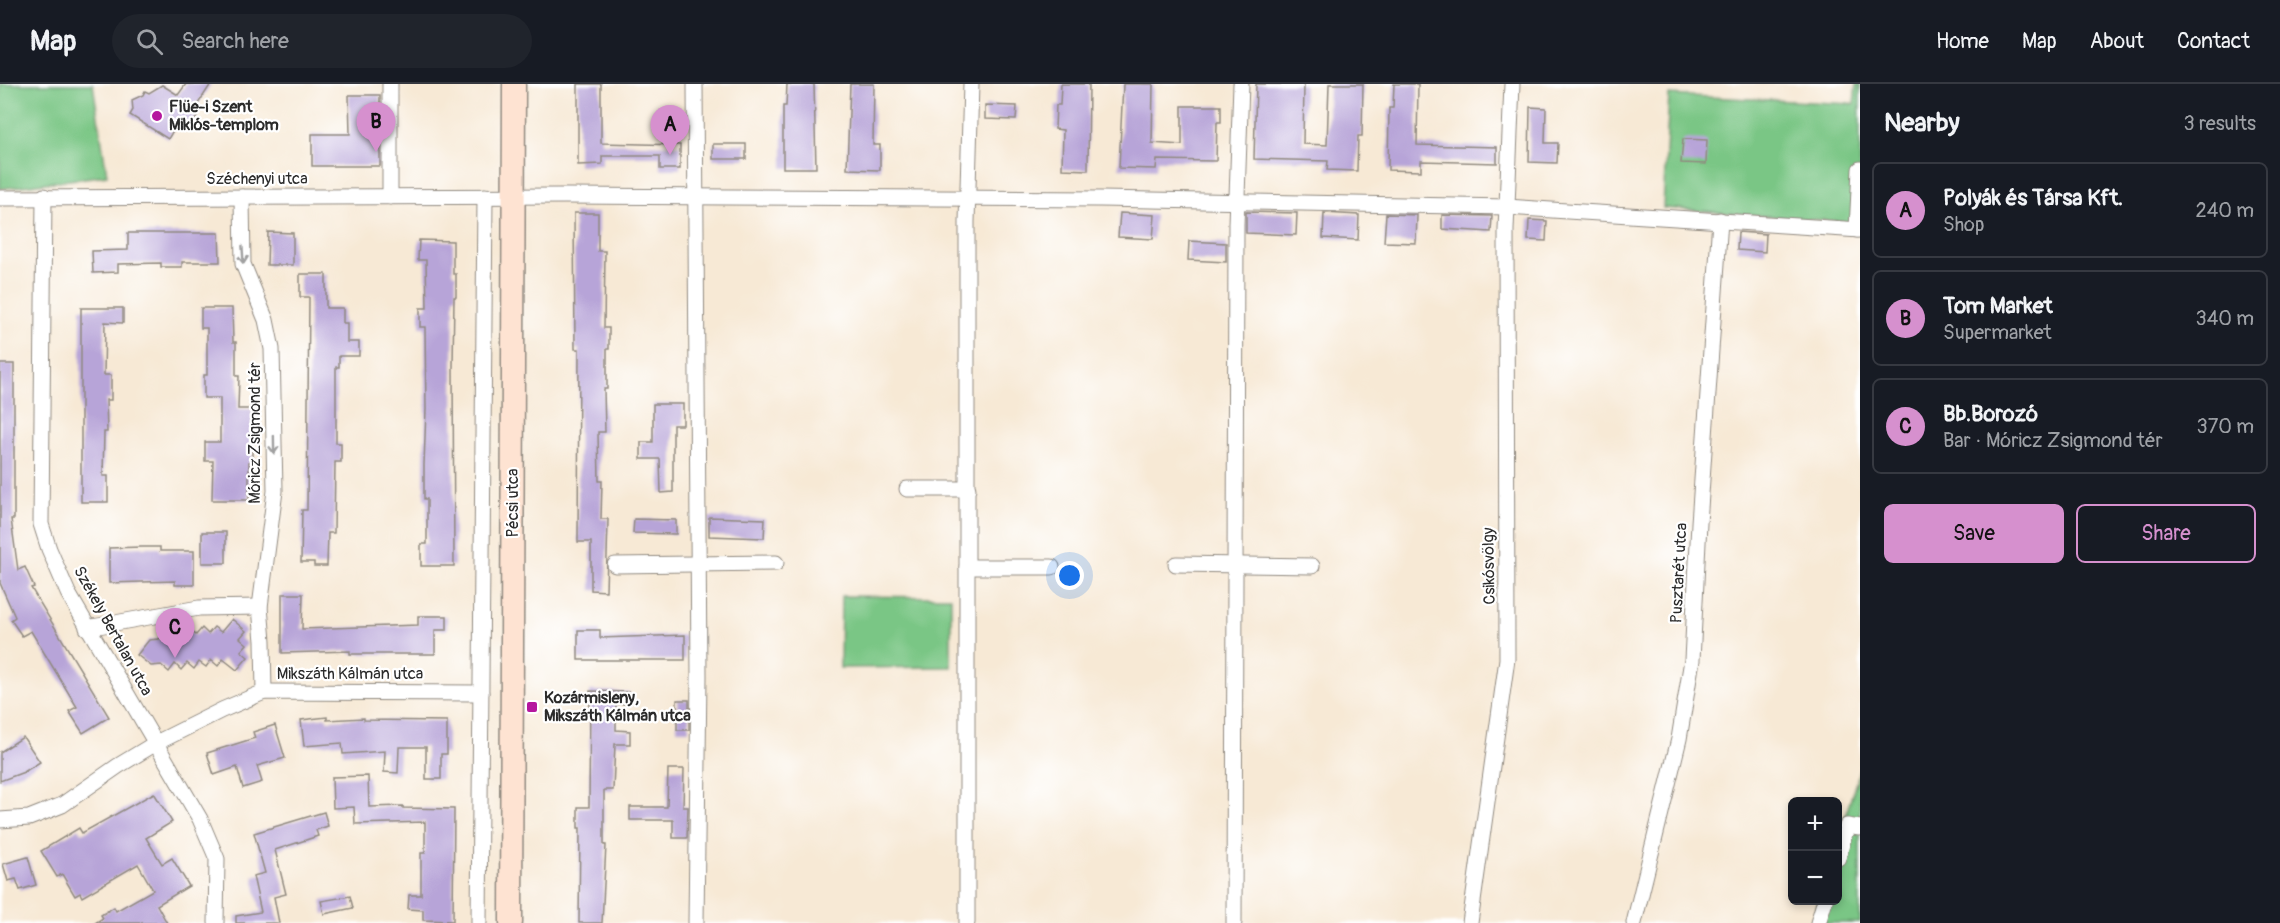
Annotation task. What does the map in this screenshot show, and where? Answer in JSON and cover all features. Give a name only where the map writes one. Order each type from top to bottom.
[{"type":"main road","name":"Pécsi utca","points":[[511,923],[514,84]]},
{"type":"street","points":[[390,84],[390,197]]},
{"type":"street","points":[[695,84],[699,676],[696,923]]},
{"type":"street","points":[[967,923],[967,198],[971,84]]},
{"type":"street","points":[[1234,923],[1237,202],[1241,84]]},
{"type":"street","name":"Csikósvölgy","points":[[1470,923],[1507,659],[1507,207],[1512,84]]},
{"type":"street","points":[[1859,230],[1860,169]]},
{"type":"street","name":"Széchenyi utca","points":[[0,198],[44,196],[696,196],[1237,202],[1507,207],[1859,230]]},
{"type":"street","name":"Székely Bertalan utca","points":[[44,196],[41,524],[68,593],[200,819],[217,859],[216,923]]},
{"type":"street","points":[[480,923],[485,196]]},
{"type":"street","name":"Móricz Zsigmond tér","points":[[242,197],[243,264],[266,320],[272,348],[275,491],[260,608],[264,692]]},
{"type":"street","name":"Pusztarét utca","points":[[1634,923],[1679,739],[1692,660],[1720,220]]},
{"type":"street","points":[[907,489],[968,489]]},
{"type":"street","points":[[615,565],[776,563]]},
{"type":"street","points":[[1176,564],[1312,566]]},
{"type":"street","points":[[967,567],[1052,567]]},
{"type":"street","points":[[87,628],[199,608],[260,608]]},
{"type":"street","name":"Mikszáth Kálmán utca","points":[[0,820],[29,818],[62,805],[156,743],[264,692],[481,693]]},
{"type":"street","points":[[1840,851],[1847,826],[1860,828]]},
{"type":"street","points":[[1818,923],[1823,905]]},
{"type":"green space","points":[[0,84],[93,84],[107,175],[0,189]]},
{"type":"green space","points":[[1856,84],[1860,84],[1860,223],[1663,208],[1669,95],[1854,104]]},
{"type":"green space","points":[[841,596],[951,597],[951,667],[840,668]]},
{"type":"green space","points":[[1860,768],[1860,923],[1812,923],[1818,905],[1842,905],[1842,828]]},
{"type":"building","points":[[186,84],[211,84],[192,113],[197,117],[189,129],[178,122],[168,139],[130,115],[133,110],[132,100],[143,95],[145,91],[149,93],[162,85],[178,95]]},
{"type":"building","points":[[578,84],[601,84],[601,143],[680,145],[680,169],[660,169],[660,156],[602,156],[602,164],[578,165]]},
{"type":"building","points":[[787,84],[814,84],[816,168],[783,168],[783,106],[786,106]]},
{"type":"building","points":[[850,84],[874,84],[873,145],[880,145],[880,170],[847,169]]},
{"type":"building","points":[[1061,84],[1089,84],[1088,170],[1062,169],[1063,130],[1055,129],[1056,105],[1060,105]]},
{"type":"building","points":[[1123,84],[1153,84],[1152,143],[1182,145],[1182,106],[1221,106],[1221,122],[1217,122],[1216,161],[1157,160],[1156,169],[1119,168]]},
{"type":"building","points":[[1256,84],[1304,84],[1303,144],[1327,145],[1329,84],[1363,84],[1362,136],[1358,136],[1357,171],[1327,170],[1328,161],[1254,159]]},
{"type":"building","points":[[1394,84],[1418,84],[1417,145],[1497,147],[1497,163],[1421,161],[1421,171],[1388,170],[1389,108],[1393,108]]},
{"type":"building","points":[[349,95],[380,95],[380,166],[312,166],[312,134],[350,134]]},
{"type":"building","points":[[985,105],[1017,106],[1016,120],[985,119]]},
{"type":"building","points":[[1530,107],[1546,108],[1545,143],[1558,143],[1557,163],[1529,162]]},
{"type":"building","points":[[1683,139],[1707,140],[1706,164],[1681,163]]},
{"type":"building","points":[[713,144],[746,144],[746,159],[713,159]]},
{"type":"building","points":[[1246,212],[1297,213],[1296,235],[1246,233]]},
{"type":"building","points":[[574,213],[598,213],[598,251],[605,251],[604,328],[609,328],[609,349],[607,349],[607,389],[604,389],[605,432],[598,432],[599,481],[602,481],[601,519],[608,519],[606,591],[591,590],[591,542],[578,542],[579,349],[575,349]]},
{"type":"building","points":[[1120,213],[1155,215],[1153,239],[1118,237]]},
{"type":"building","points":[[1324,213],[1359,215],[1358,240],[1323,238]]},
{"type":"building","points":[[1386,214],[1417,215],[1416,243],[1384,242]]},
{"type":"building","points":[[1442,215],[1492,216],[1491,232],[1442,229]]},
{"type":"building","points":[[1529,220],[1547,221],[1546,241],[1528,240]]},
{"type":"building","points":[[268,232],[293,233],[293,265],[267,265]]},
{"type":"building","points":[[1738,232],[1766,234],[1765,252],[1737,250]]},
{"type":"building","points":[[128,233],[219,233],[220,262],[182,262],[182,267],[161,267],[161,263],[118,264],[118,272],[93,273],[92,251],[128,250]]},
{"type":"building","points":[[419,240],[453,241],[453,274],[456,274],[453,366],[454,566],[421,566],[421,544],[427,544],[427,499],[424,499],[425,327],[420,327],[420,308],[427,308],[426,260],[418,260]]},
{"type":"building","points":[[1189,241],[1226,243],[1226,262],[1188,260]]},
{"type":"building","points":[[300,274],[326,274],[326,308],[343,308],[343,323],[347,323],[347,342],[359,342],[359,356],[339,356],[339,367],[336,367],[336,443],[341,443],[341,462],[335,462],[334,533],[328,533],[327,566],[314,566],[314,562],[301,562],[302,510],[307,510],[309,297],[300,297]]},
{"type":"building","points":[[81,308],[123,308],[123,323],[105,322],[104,375],[111,375],[111,400],[106,400],[107,432],[104,432],[103,476],[108,476],[108,502],[81,502]]},
{"type":"building","points":[[201,308],[232,308],[233,342],[236,342],[236,376],[239,376],[238,409],[252,409],[249,500],[212,500],[213,461],[205,461],[205,442],[220,442],[220,398],[204,398],[204,375],[207,375],[207,328],[201,328]]},
{"type":"building","points":[[0,364],[14,364],[14,519],[11,519],[18,570],[25,567],[34,587],[31,588],[109,717],[83,733],[69,711],[77,707],[31,631],[22,636],[11,620],[15,617],[0,583]]},
{"type":"building","points":[[653,404],[683,404],[683,425],[673,425],[673,492],[661,493],[660,459],[641,459],[641,442],[653,442]]},
{"type":"building","points":[[709,517],[765,519],[764,538],[709,536]]},
{"type":"building","points":[[634,519],[676,520],[676,534],[633,533]]},
{"type":"building","points":[[202,532],[226,532],[226,563],[202,563]]},
{"type":"building","points":[[160,547],[160,551],[194,551],[194,585],[175,585],[175,581],[109,583],[109,548]]},
{"type":"building","points":[[282,594],[303,594],[302,629],[418,625],[418,616],[447,616],[447,630],[435,630],[435,654],[350,654],[350,651],[282,653]]},
{"type":"building","points":[[232,619],[246,631],[240,638],[247,644],[241,651],[248,657],[237,670],[223,659],[218,666],[211,660],[206,667],[199,662],[194,669],[187,663],[181,670],[175,664],[169,672],[161,665],[151,666],[137,655],[149,640],[159,639],[165,632],[172,638],[177,631],[184,636],[189,629],[196,635],[202,628],[208,634],[214,627],[221,632]]},
{"type":"building","points":[[578,630],[600,630],[600,638],[685,635],[685,660],[578,660]]},
{"type":"building","points":[[590,691],[629,692],[629,704],[616,704],[616,730],[630,731],[630,744],[615,744],[613,790],[604,790],[604,845],[606,845],[602,923],[579,923],[580,828],[578,828],[578,807],[589,807]]},
{"type":"building","points":[[677,700],[689,700],[689,730],[677,730]]},
{"type":"building","points":[[327,717],[327,720],[364,718],[364,720],[447,721],[447,754],[441,754],[441,779],[426,779],[426,747],[399,747],[398,773],[384,772],[385,751],[343,754],[342,743],[304,746],[301,720]]},
{"type":"building","points":[[275,725],[285,758],[257,766],[262,782],[243,788],[237,767],[214,775],[207,753],[255,738],[253,732]]},
{"type":"building","points":[[23,737],[40,762],[24,772],[0,781],[0,752]]},
{"type":"building","points":[[668,769],[684,769],[683,807],[688,807],[687,838],[673,838],[673,820],[630,820],[630,807],[667,807]]},
{"type":"building","points":[[368,776],[369,807],[454,809],[453,921],[423,920],[423,910],[408,909],[409,895],[421,895],[421,853],[425,853],[425,822],[355,824],[354,807],[333,808],[332,777]]},
{"type":"building","points":[[154,793],[172,822],[146,838],[162,864],[172,858],[189,886],[157,905],[167,923],[95,923],[103,918],[101,915],[114,907],[116,911],[153,890],[138,864],[82,897],[80,893],[75,896],[62,874],[57,877],[41,851],[79,828],[82,833]]},
{"type":"building","points":[[324,812],[328,826],[316,830],[318,836],[275,850],[286,894],[274,897],[279,923],[236,923],[236,916],[261,912],[253,876],[265,873],[254,833]]},
{"type":"building","points":[[28,857],[36,885],[20,890],[16,879],[8,881],[3,864]]},
{"type":"building","points":[[350,896],[353,908],[324,914],[321,901]]},
{"type":"place","name":"Flüe-i Szent Miklós-templom","points":[[157,116]]},
{"type":"place","name":"Tom Market","points":[[376,152]]},
{"type":"place","name":"Polyák és Társa Kft.","points":[[670,155]]},
{"type":"place","name":"Bb.Borozó","points":[[175,658]]},
{"type":"place","name":"Kozármisleny, Mikszáth Kálmán utca","points":[[532,707]]}]
